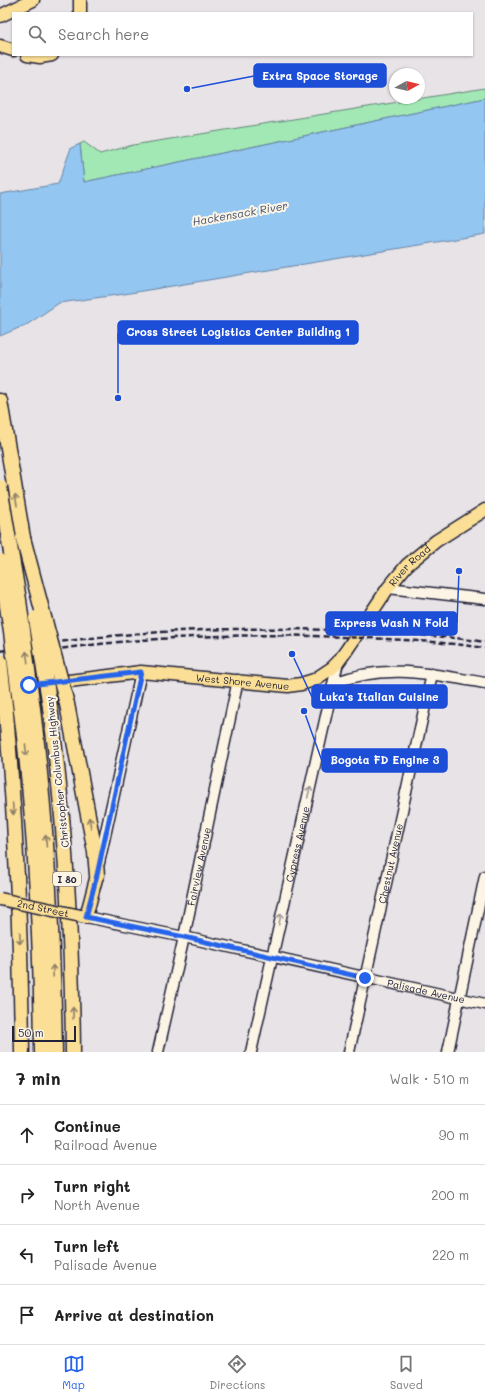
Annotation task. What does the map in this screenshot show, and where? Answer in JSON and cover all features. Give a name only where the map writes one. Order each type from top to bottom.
[{"type":"highway","name":"Christopher Columbus Highway","points":[[0,401],[50,707],[58,777],[67,869],[72,962],[73,1052]]},
{"type":"highway","name":"Christopher Columbus Highway","points":[[0,487],[19,600],[27,710],[28,777],[37,895],[42,1052]]},
{"type":"highway","points":[[23,538],[67,704],[95,852],[97,875]]},
{"type":"highway","name":"Christopher Columbus Highway","points":[[0,561],[11,632],[27,710],[47,855],[52,941],[55,1052]]},
{"type":"highway","points":[[0,661],[6,714],[13,809],[17,881],[22,1052]]},
{"type":"main road","points":[[0,16],[33,0]]},
{"type":"main road","points":[[80,0],[80,12]]},
{"type":"main road","points":[[0,46],[12,50]]},
{"type":"main road","points":[[34,56],[46,56]]},
{"type":"main road","name":"River Road","points":[[354,641],[388,588],[407,565],[436,540],[485,510]]},
{"type":"main road","name":"Cypress Avenue","points":[[338,662],[354,641]]},
{"type":"main road","name":"West Shore Avenue","points":[[0,690],[141,672],[238,680],[276,685],[295,685],[308,682],[320,676],[338,662]]},
{"type":"main road","points":[[84,917],[97,875]]},
{"type":"main road","name":"2nd Street","points":[[0,899],[84,917]]},
{"type":"street","points":[[388,588],[485,599]]},
{"type":"street","name":"Cypress Avenue","points":[[251,1052],[338,662]]},
{"type":"street","points":[[334,683],[351,677],[388,671],[413,671],[485,683]]},
{"type":"street","points":[[97,875],[141,672]]},
{"type":"street","name":"Chestnut Avenue","points":[[349,1052],[432,674]]},
{"type":"street","name":"Fairview Avenue","points":[[158,1052],[184,937],[238,680]]},
{"type":"street","points":[[448,1052],[485,876]]},
{"type":"street","name":"Palisade Avenue","points":[[84,917],[184,937],[485,1004]]},
{"type":"green space","points":[[485,88],[485,98],[84,182],[80,144],[84,142],[100,154],[133,145],[389,104],[425,104],[425,98]]},
{"type":"water","name":"Hackensack River","points":[[485,98],[485,234],[124,294],[59,303],[28,324],[0,336],[0,194],[58,184],[71,148],[80,144],[84,182]]},
{"type":"railway","points":[[0,651],[43,644],[130,634],[218,629],[305,629],[434,636],[485,642]]},
{"type":"railway","points":[[0,658],[43,651],[128,641],[257,635],[397,640],[485,648]]},
{"type":"place","name":"Extra Space Storage","points":[[187,89]]},
{"type":"place","name":"Cross Street Logistics Center Building 1","points":[[118,398]]},
{"type":"place","name":"Express Wash N Fold","points":[[459,571]]},
{"type":"place","name":"Luka's Italian Cuisine","points":[[292,654]]},
{"type":"place","name":"Bogota FD Engine 3","points":[[304,711]]},
{"type":"route","points":[[29,685],[141,672],[97,875],[86,917],[184,937],[365,978]]}]
